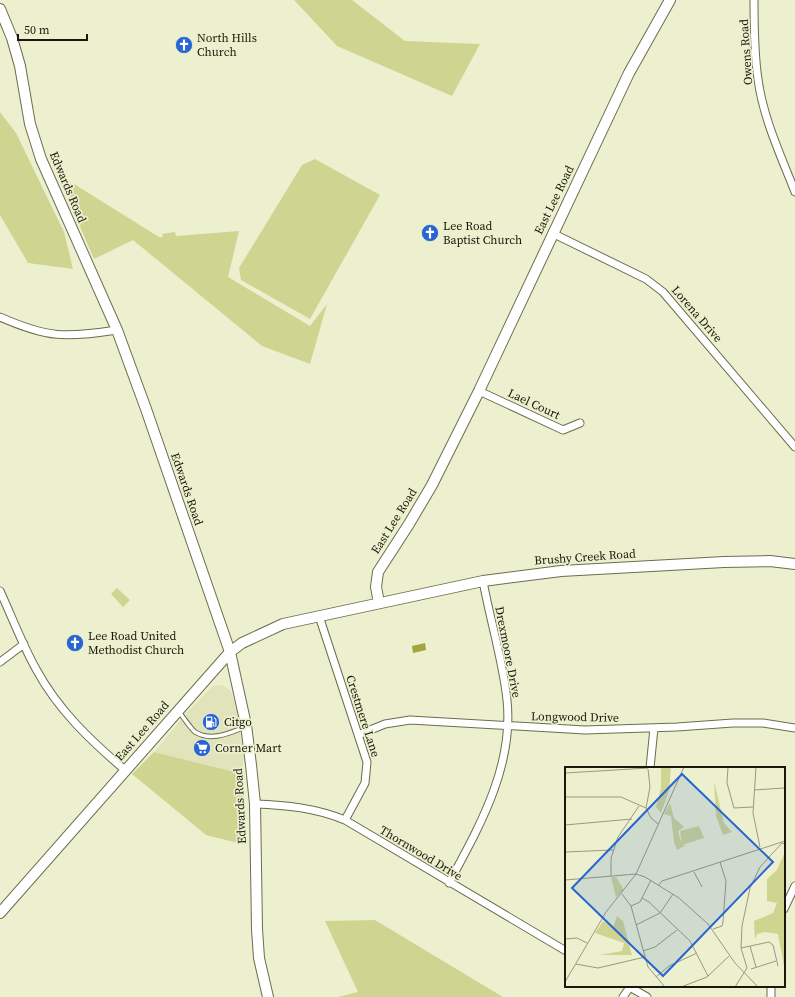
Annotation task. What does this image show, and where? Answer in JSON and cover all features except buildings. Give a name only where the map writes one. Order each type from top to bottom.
[{"type":"street","name":"East Lee Road","points":[[0,913],[177,710],[230,652],[242,643],[283,624],[379,604],[376,587],[378,572],[422,503],[479,391],[552,233],[629,74],[670,0]]},
{"type":"street","name":"Owens Road","points":[[754,0],[755,50],[758,81],[777,148],[795,192]]},
{"type":"street","name":"Edwards Road","points":[[0,9],[12,38],[20,66],[30,124],[39,153],[117,330],[146,409],[230,652],[246,727],[255,804],[257,929],[259,958],[268,997]]},
{"type":"street","name":"Lorena Drive","points":[[552,233],[646,279],[663,292],[795,446]]},
{"type":"street","points":[[0,316],[29,329],[53,335],[77,336],[117,330]]},
{"type":"street","name":"Lael Court","points":[[479,391],[563,430],[580,423]]},
{"type":"street","name":"Brushy Creek Road","points":[[379,604],[483,581],[561,571],[724,562],[770,561],[795,564]]},
{"type":"street","name":"Drexmoore Drive","points":[[449,883],[479,827],[493,793],[502,760],[507,726],[507,701],[483,581]]},
{"type":"street","points":[[0,591],[36,669],[47,687],[73,722],[125,770]]},
{"type":"street","name":"Crestmere Lane","points":[[319,616],[358,736],[366,754],[367,775],[345,820]]},
{"type":"street","points":[[0,662],[24,644]]},
{"type":"street","name":"Longwood Drive","points":[[358,736],[385,724],[410,720],[585,730],[654,728],[733,723],[763,723],[795,728]]},
{"type":"street","points":[[650,767],[654,728]]},
{"type":"street","name":"Thornwood Drive","points":[[255,804],[307,808],[345,820],[565,950]]},
{"type":"street","points":[[785,907],[795,886]]},
{"type":"street","points":[[623,997],[628,987]]},
{"type":"street","points":[[631,987],[647,997]]},
{"type":"street","points":[[770,997],[771,987]]},
{"type":"lane","points":[[177,710],[191,726],[194,732],[220,737],[246,727]]},
{"type":"shaded area","points":[[294,0],[352,0],[405,41],[480,44],[452,96],[337,46]]},
{"type":"shaded area","points":[[0,112],[16,133],[64,232],[73,269],[28,263],[0,215]]},
{"type":"shaded area","points":[[315,159],[380,195],[310,319],[241,280],[239,268],[302,165]]},
{"type":"shaded area","points":[[74,184],[159,237],[163,237],[162,234],[175,232],[176,236],[239,231],[228,277],[310,326],[327,304],[310,364],[262,346],[133,240],[94,259],[69,201]]},
{"type":"shaded area","points":[[117,588],[130,600],[123,607],[111,594]]},
{"type":"shaded area","points":[[425,643],[426,650],[413,653],[412,646]]},
{"type":"shaded area","points":[[223,685],[231,691],[237,711],[243,755],[243,774],[154,752],[189,710],[213,686]]},
{"type":"shaded area","points":[[154,752],[243,774],[245,839],[238,843],[206,835],[132,774]]},
{"type":"shaded area","points":[[375,920],[503,997],[338,997],[358,992],[325,921]]},
{"type":"place","name":"North Hills Church","points":[[184,45]]},
{"type":"place","name":"Lee Road Baptist Church","points":[[430,233]]},
{"type":"place","name":"Lee Road United Methodist Church","points":[[75,643]]},
{"type":"place","name":"Citgo","points":[[211,722]]},
{"type":"place","name":"Corner Mart","points":[[202,748]]}]
